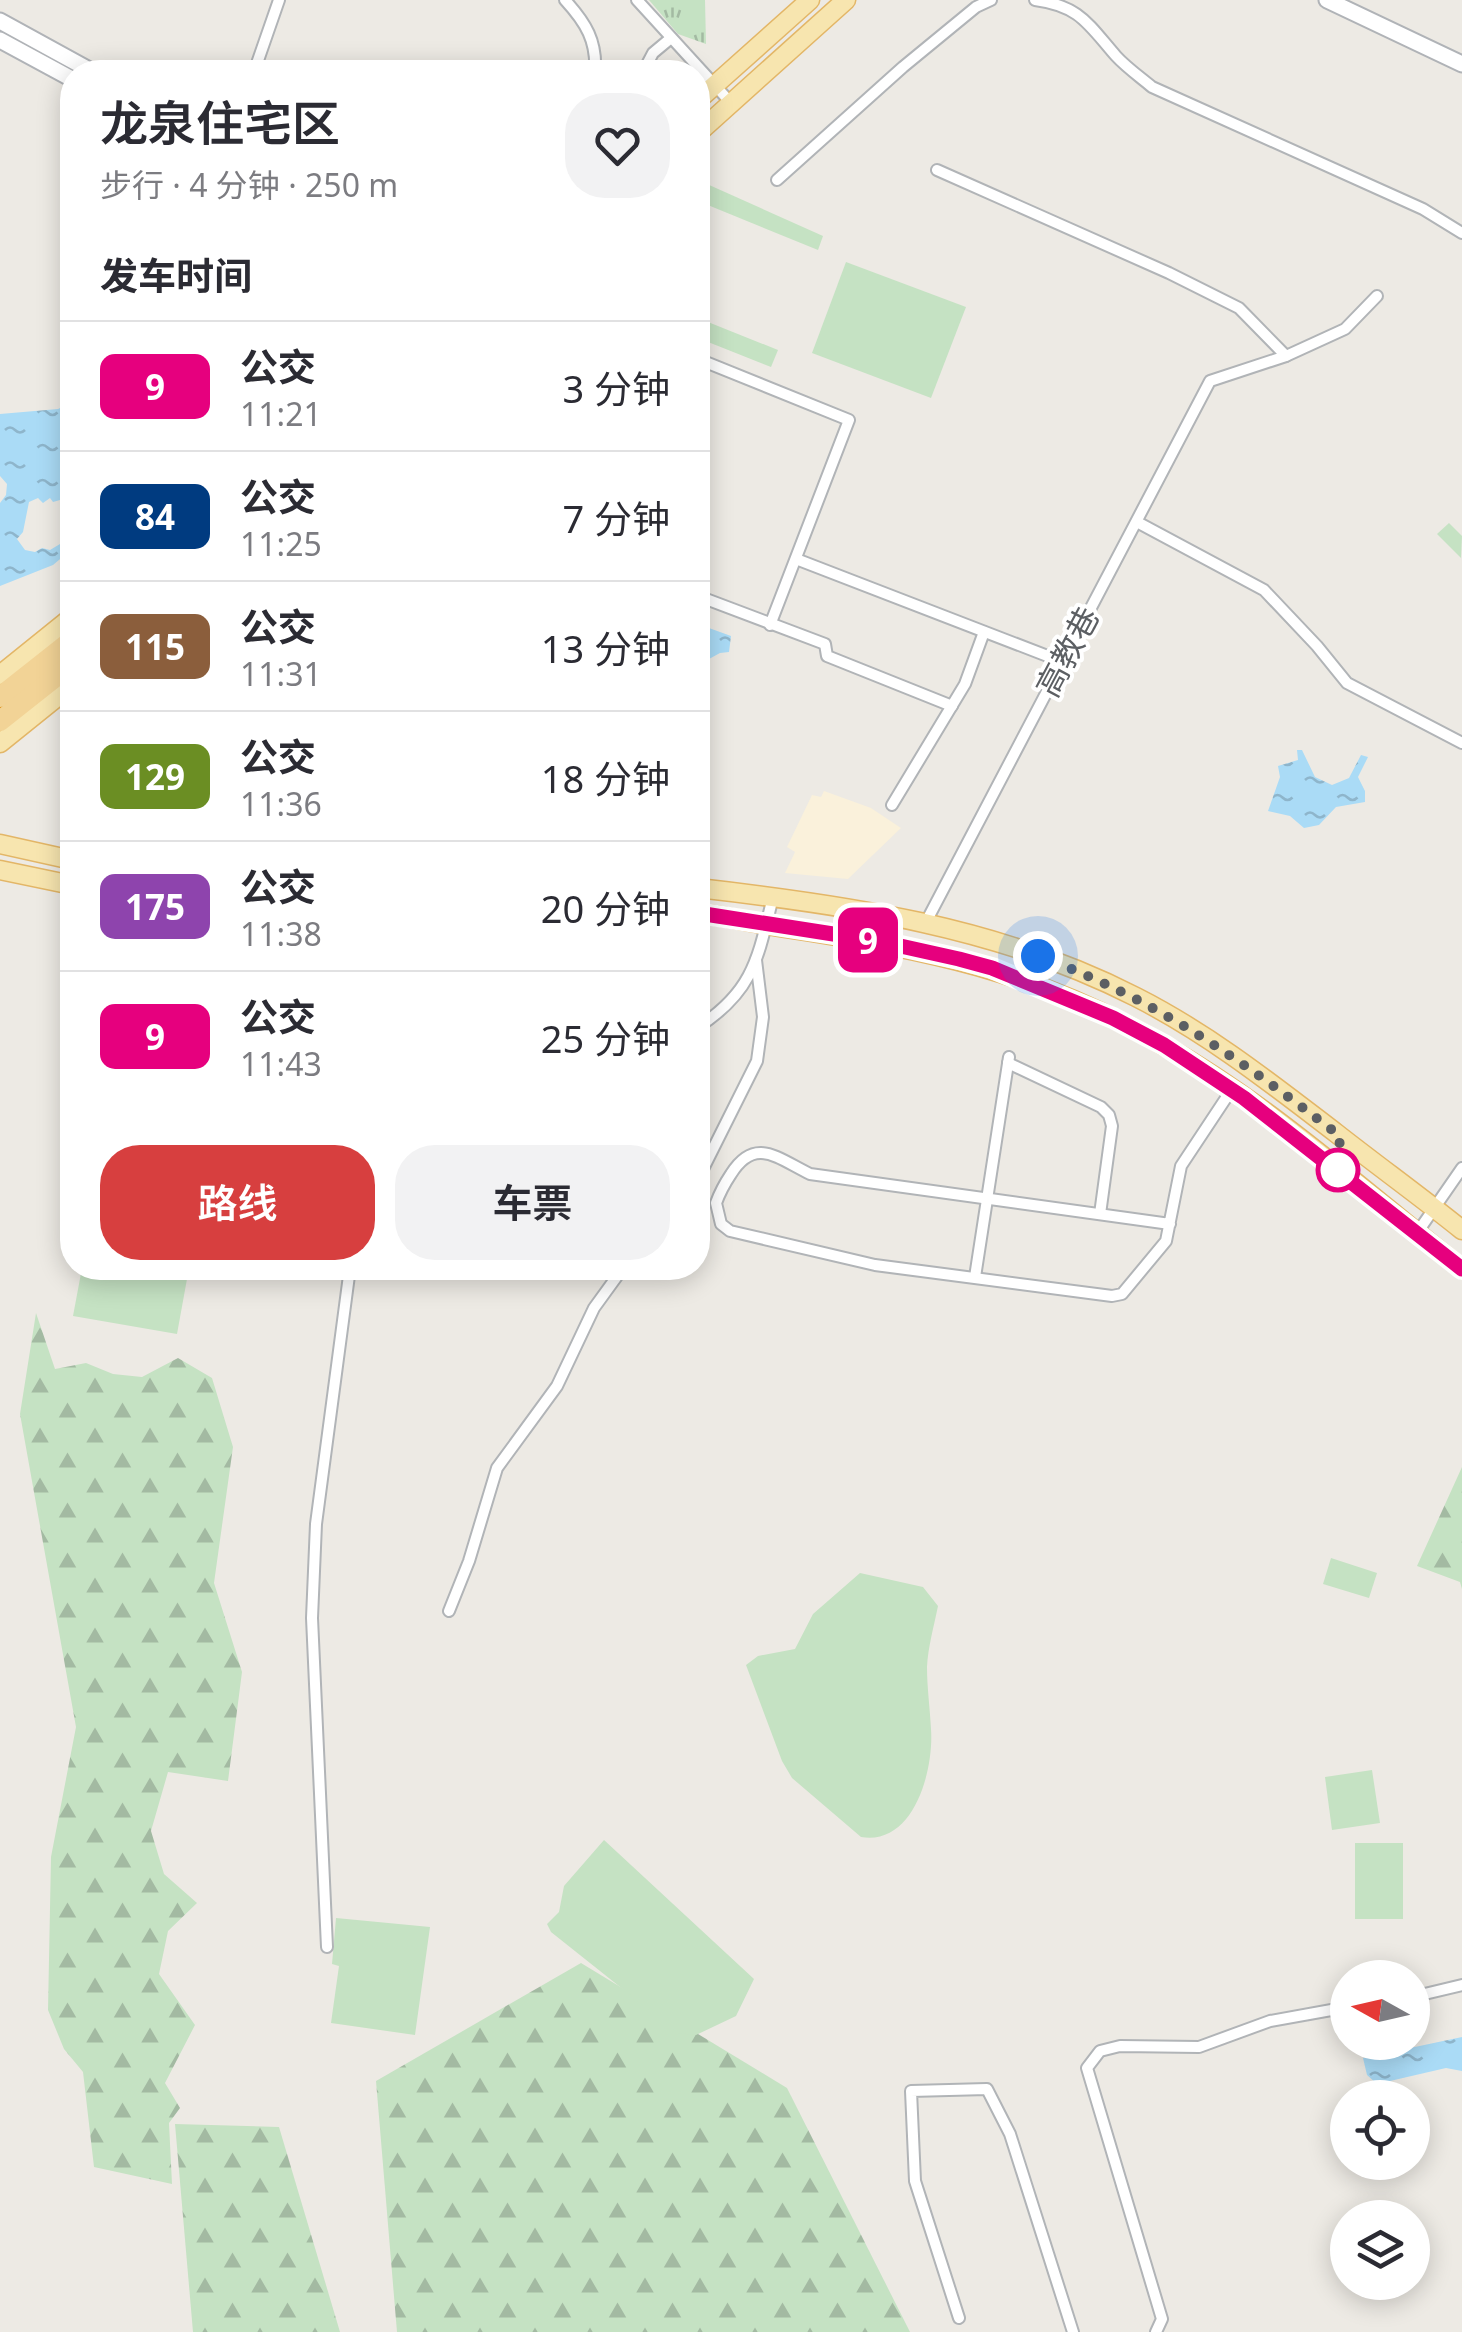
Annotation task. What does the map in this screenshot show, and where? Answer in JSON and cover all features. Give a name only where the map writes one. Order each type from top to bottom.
[{"type":"highway","points":[[0,698],[60,650]]},
{"type":"highway","points":[[0,721],[60,674]]},
{"type":"main road","points":[[710,89],[810,0]]},
{"type":"main road","points":[[710,123],[846,0]]},
{"type":"main road","points":[[0,675],[60,627]]},
{"type":"main road","points":[[0,743],[60,695]]},
{"type":"main road","points":[[0,844],[60,857]]},
{"type":"main road","points":[[0,870],[60,882]]},
{"type":"main road","points":[[710,889],[926,922],[1002,942],[1073,968],[1168,1015],[1248,1065],[1462,1230]]},
{"type":"main road","points":[[710,915],[878,941],[992,968],[1113,1018],[1232,1089],[1462,1269]]},
{"type":"street","points":[[258,60],[280,0]]},
{"type":"street","points":[[565,0],[595,45],[595,60]]},
{"type":"street","points":[[637,0],[691,60]]},
{"type":"street","points":[[777,180],[970,4],[991,0]]},
{"type":"street","points":[[1035,0],[1078,13],[1118,58],[1152,86],[1422,208],[1462,233]]},
{"type":"street","points":[[1327,0],[1462,64]]},
{"type":"street","points":[[0,21],[72,60]]},
{"type":"street","points":[[649,60],[670,38]]},
{"type":"street","points":[[0,40],[60,73]]},
{"type":"street","points":[[710,80],[732,104]]},
{"type":"street","points":[[937,170],[1239,308],[1286,356],[1345,329],[1377,296]]},
{"type":"street","name":"高教巷","points":[[926,922],[1210,382],[1286,356]]},
{"type":"street","points":[[710,364],[849,420],[770,625]]},
{"type":"street","points":[[1137,522],[1264,590],[1348,684],[1462,743]]},
{"type":"street","points":[[796,559],[1063,662]]},
{"type":"street","points":[[710,601],[825,644],[827,656],[952,706]]},
{"type":"street","points":[[892,805],[965,684],[984,632]]},
{"type":"street","points":[[710,1018],[731,1002],[756,960],[773,896]]},
{"type":"street","points":[[710,1155],[757,1060],[764,1017],[756,960]]},
{"type":"street","points":[[974,1276],[1009,1060],[1110,1114],[1112,1132],[1100,1214]]},
{"type":"street","points":[[1170,1224],[810,1174],[760,1152],[741,1158],[716,1204],[721,1224],[730,1231],[875,1265],[1105,1296],[1122,1294],[1160,1251],[1170,1224],[1186,1156],[1232,1089]]},
{"type":"street","points":[[1417,1233],[1462,1168]]},
{"type":"street","points":[[327,1946],[328,1902],[312,1618],[316,1524],[348,1280]]},
{"type":"street","points":[[449,1611],[469,1561],[497,1468],[556,1386],[594,1308],[614,1280]]},
{"type":"street","points":[[1430,1993],[1462,1986]]},
{"type":"street","points":[[1156,2332],[1162,2319],[1087,2068],[1100,2052],[1120,2046],[1199,2047],[1270,2021],[1330,2010]]},
{"type":"street","points":[[959,2318],[915,2181],[911,2090],[987,2089],[1010,2134],[1072,2332]]},
{"type":"shaded area","points":[[824,791],[871,808],[901,828],[848,879],[785,873],[795,852],[787,847],[812,795],[821,797]]},
{"type":"green space","points":[[649,0],[705,0],[706,44],[678,34]]},
{"type":"green space","points":[[710,185],[823,236],[818,250],[710,206]]},
{"type":"green space","points":[[846,262],[966,307],[931,398],[812,353]]},
{"type":"green space","points":[[710,323],[778,350],[771,367],[710,343]]},
{"type":"green space","points":[[1449,523],[1462,536],[1461,558],[1437,534]]},
{"type":"green space","points":[[80,1280],[187,1280],[177,1334],[73,1316]]},
{"type":"green space","points":[[36,1313],[55,1369],[86,1363],[113,1374],[142,1377],[178,1358],[212,1378],[233,1447],[214,1583],[242,1672],[228,1781],[168,1772],[151,1831],[164,1874],[197,1903],[168,1931],[159,1974],[195,2025],[165,2083],[180,2108],[169,2123],[172,2184],[94,2167],[83,2072],[64,2049],[48,2010],[51,1857],[76,1727],[20,1414]]},
{"type":"green space","points":[[1462,1467],[1462,1589],[1460,1582],[1417,1566]]},
{"type":"green space","points":[[1331,1558],[1377,1573],[1369,1598],[1323,1584]]},
{"type":"green space","points":[[860,1573],[923,1587],[938,1606],[927,1667],[931,1746],[924,1784],[907,1818],[895,1830],[879,1837],[861,1837],[792,1778],[746,1665],[758,1656],[795,1649],[813,1614]]},
{"type":"green space","points":[[1372,1770],[1380,1823],[1332,1830],[1325,1777]]},
{"type":"green space","points":[[604,1840],[754,1979],[736,2016],[696,2035],[678,2033],[551,1932],[547,1924],[559,1912],[564,1886]]},
{"type":"green space","points":[[1355,1843],[1403,1843],[1403,1919],[1355,1919]]},
{"type":"green space","points":[[336,1918],[430,1927],[415,2035],[331,2023],[339,1966],[332,1964]]},
{"type":"green space","points":[[581,1963],[787,2088],[910,2332],[397,2332],[376,2081]]},
{"type":"green space","points":[[175,2124],[279,2127],[340,2332],[193,2332]]},
{"type":"water","points":[[58,409],[60,500],[53,502],[50,498],[43,503],[38,498],[29,502],[23,532],[17,539],[25,550],[35,552],[60,544],[60,559],[0,586],[0,503],[7,484],[0,476],[0,414]]},
{"type":"water","points":[[710,628],[731,636],[729,652],[710,658]]},
{"type":"water","points":[[1297,750],[1302,750],[1315,777],[1332,785],[1349,778],[1361,755],[1368,757],[1358,777],[1365,802],[1336,807],[1319,825],[1304,828],[1290,816],[1268,811],[1280,777],[1278,766],[1298,760]]},
{"type":"water","points":[[1462,2037],[1462,2071],[1446,2068],[1394,2080],[1373,2080],[1367,2075],[1363,2060],[1430,2060],[1430,2044]]},
{"type":"bus line","name":"9","points":[[710,914],[878,941],[959,959],[992,968],[1113,1018],[1164,1045],[1244,1098],[1462,1269]]},
{"type":"route","points":[[1038,956],[1135,996],[1248,1065],[1340,1136],[1338,1170]]}]
